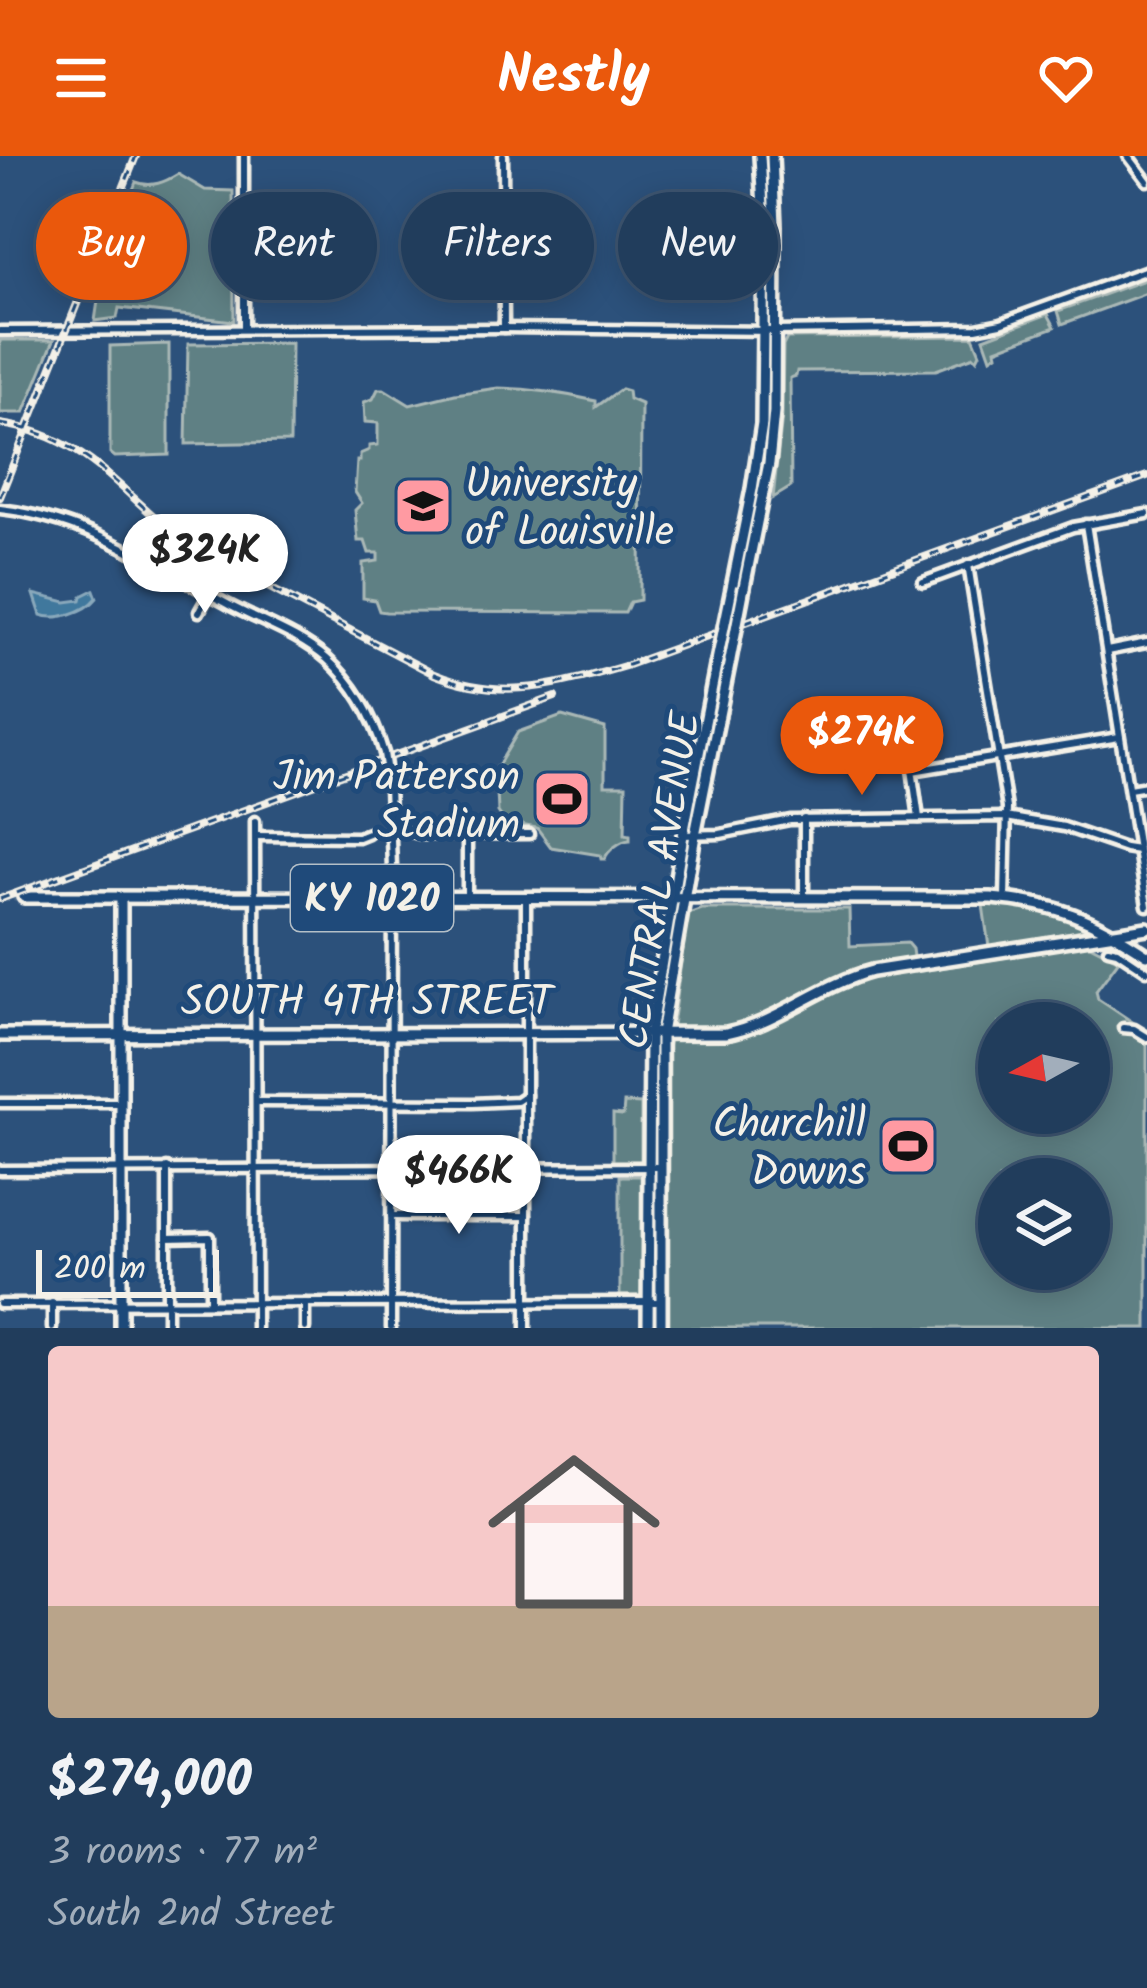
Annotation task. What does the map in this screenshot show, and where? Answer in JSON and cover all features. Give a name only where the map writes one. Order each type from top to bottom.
[{"type":"main road","points":[[760,156],[769,331]]},
{"type":"main road","points":[[769,331],[775,210],[772,156]]},
{"type":"main road","name":"CENTRAL AVENUE","points":[[678,897],[695,836],[769,463],[769,331]]},
{"type":"main road","name":"CENTRAL AVENUE","points":[[661,1328],[654,1302],[648,1167],[656,1034],[678,897],[682,835],[752,489],[769,331]]},
{"type":"main road","points":[[24,897],[121,898],[121,1328]]},
{"type":"main road","name":"KY 1020","points":[[121,898],[1005,899],[1066,910],[1144,951]]},
{"type":"main road","points":[[1112,933],[1147,928]]},
{"type":"main road","name":"SOUTH 4TH STREET","points":[[0,1035],[735,1032],[872,970],[1112,933]]},
{"type":"main road","name":"CENTRAL AVENUE","points":[[648,1328],[654,1302],[661,1167],[656,1034]]},
{"type":"street","points":[[244,156],[244,328]]},
{"type":"street","points":[[503,156],[504,328]]},
{"type":"street","points":[[1128,156],[1147,181]]},
{"type":"street","points":[[0,331],[769,331],[991,326],[1147,270]]},
{"type":"street","points":[[0,509],[71,524],[286,632],[337,669],[370,715],[388,775],[392,867],[392,1328]]},
{"type":"street","points":[[923,583],[1086,524],[1147,514]]},
{"type":"street","points":[[1086,524],[1147,906]]},
{"type":"street","points":[[968,565],[1006,817],[1005,899]]},
{"type":"street","points":[[200,612],[209,594]]},
{"type":"street","points":[[1107,651],[1147,643]]},
{"type":"street","points":[[906,727],[919,818]]},
{"type":"street","points":[[912,771],[1119,737]]},
{"type":"street","points":[[1129,789],[1147,786]]},
{"type":"street","points":[[682,835],[729,833],[804,819],[1006,817],[1067,828],[1138,850]]},
{"type":"street","points":[[804,819],[804,897]]},
{"type":"street","points":[[255,821],[256,1328]]},
{"type":"street","points":[[411,832],[529,834]]},
{"type":"street","points":[[256,836],[358,837],[368,833]]},
{"type":"street","points":[[466,898],[467,835]]},
{"type":"street","points":[[526,898],[526,1328]]},
{"type":"street","points":[[1108,949],[1147,971]]},
{"type":"street","points":[[1124,1028],[1147,1037]]},
{"type":"street","points":[[256,1102],[517,1101],[526,1095]]},
{"type":"street","points":[[0,1102],[121,1103]]},
{"type":"street","points":[[0,1169],[661,1167]]},
{"type":"street","points":[[167,1168],[167,1328]]},
{"type":"street","points":[[391,1216],[526,1216]]},
{"type":"street","points":[[167,1238],[210,1237],[210,1303]]},
{"type":"street","points":[[0,1304],[654,1302]]},
{"type":"street","points":[[305,1303],[305,1328]]},
{"type":"street","points":[[52,1304],[52,1328]]},
{"type":"green space","points":[[178,174],[205,190],[233,191],[211,192],[211,300],[234,300],[234,321],[119,308],[117,318],[95,321],[99,300],[187,300],[187,192],[132,192],[136,182],[158,183]]},
{"type":"green space","points":[[1147,279],[1147,293],[1062,324],[1058,311]]},
{"type":"green space","points":[[1048,314],[1055,327],[996,349],[991,358],[984,338]]},
{"type":"green space","points":[[973,336],[980,353],[977,359],[974,356],[936,370],[797,371],[790,378],[791,487],[773,498],[787,338]]},
{"type":"green space","points":[[0,340],[54,340],[24,413],[0,413]]},
{"type":"green space","points":[[291,343],[290,442],[186,444],[188,344]]},
{"type":"green space","points":[[169,344],[169,455],[115,457],[110,453],[110,346]]},
{"type":"green space","points":[[498,388],[572,396],[596,401],[596,407],[621,389],[641,404],[640,600],[630,602],[625,613],[386,612],[379,611],[375,600],[363,598],[363,563],[378,561],[378,553],[369,553],[365,541],[358,541],[355,510],[362,503],[355,492],[357,461],[369,446],[378,445],[378,423],[365,422],[364,402],[373,399],[378,389],[410,405]]},
{"type":"green space","name":"Jim Patterson Stadium","points":[[562,716],[605,728],[605,785],[626,785],[625,834],[630,840],[615,846],[605,859],[551,847],[537,828],[505,822],[498,812],[496,769],[518,732]]},
{"type":"green space","points":[[983,905],[1045,912],[1082,923],[1082,930],[989,947]]},
{"type":"green space","name":"Churchill Downs","points":[[702,909],[849,909],[850,946],[907,943],[915,972],[1088,944],[1119,960],[1096,991],[1102,1002],[978,1002],[978,1134],[1110,1134],[1110,1007],[1134,1023],[1147,1044],[1147,1328],[669,1328],[669,1046],[688,914]]},
{"type":"green space","points":[[624,1103],[641,1104],[641,1161],[613,1161],[613,1114],[623,1115]]},
{"type":"green space","points":[[620,1176],[641,1176],[642,1296],[620,1296]]},
{"type":"water","points":[[94,590],[97,598],[86,607],[55,617],[41,615],[34,594],[66,602],[81,600]]},
{"type":"tunnel","points":[[0,897],[24,897]]},
{"type":"railway","points":[[0,497],[136,156]]},
{"type":"railway","points":[[0,424],[62,443],[205,554],[434,674],[508,689],[555,684],[628,665],[1147,476]]},
{"type":"railway","points":[[0,899],[555,697]]},
{"type":"place","name":"University of Louisville","points":[[423,506]]},
{"type":"place","name":"Jim Patterson Stadium","points":[[562,799]]},
{"type":"place","name":"Churchill Downs","points":[[908,1146]]}]
